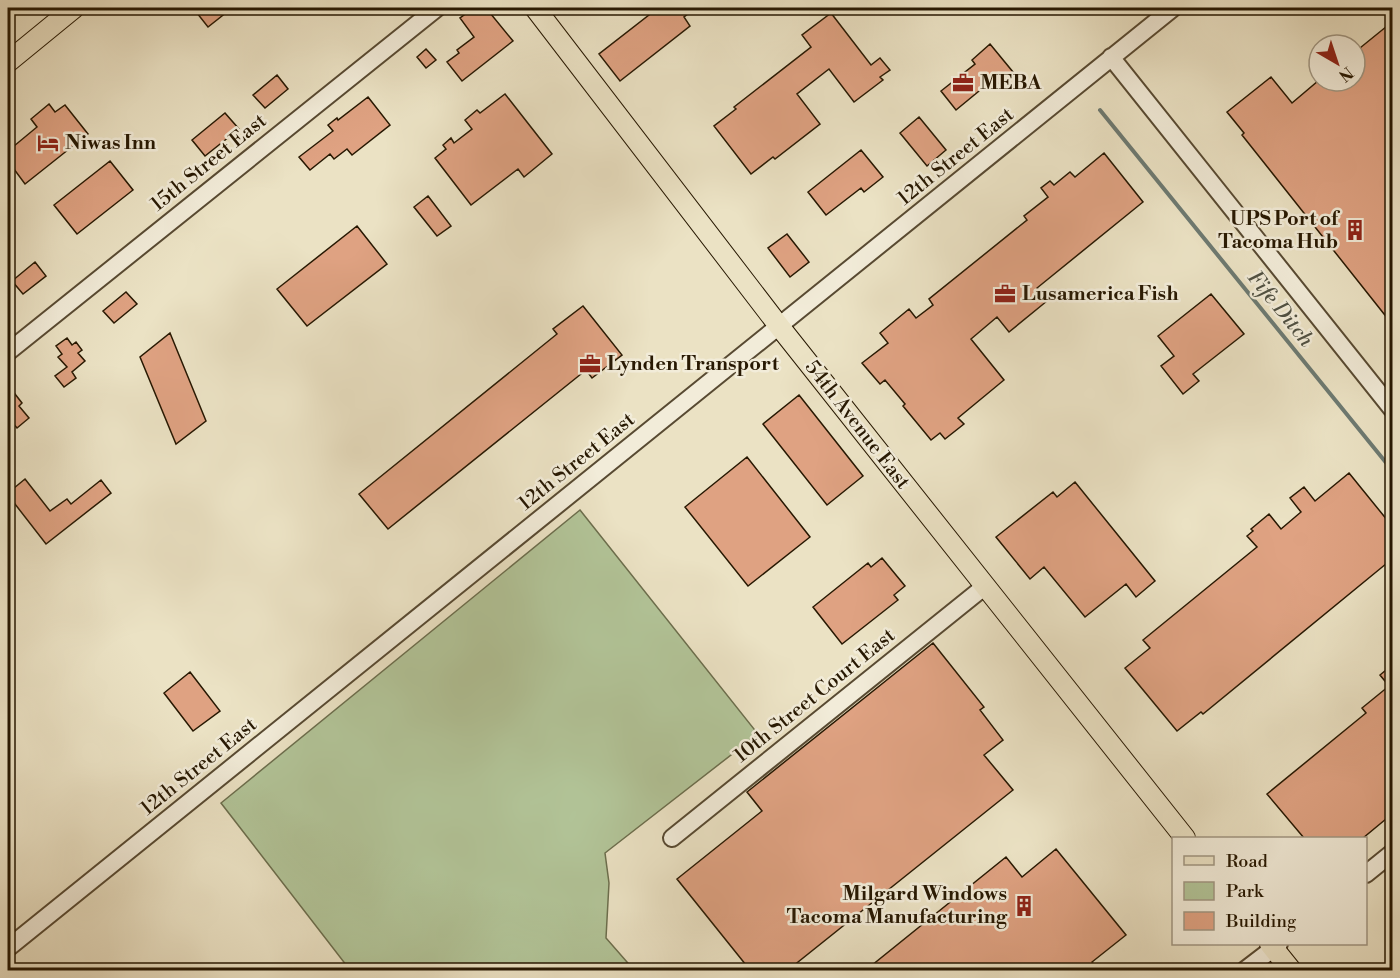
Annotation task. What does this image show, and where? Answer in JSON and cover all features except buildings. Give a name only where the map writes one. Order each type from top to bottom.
[{"type":"main road","points":[[8,62],[75,8]]},
{"type":"main road","name":"54th Avenue East","points":[[535,8],[779,326],[1184,837]]},
{"type":"main road","points":[[1274,945],[1291,970]]},
{"type":"street","name":"15th Street East","points":[[8,352],[437,8]]},
{"type":"street","name":"12th Street East","points":[[8,948],[1173,8]]},
{"type":"street","points":[[1111,57],[1392,409]]},
{"type":"street","name":"10th Street Court East","points":[[672,838],[984,587]]},
{"type":"street","points":[[1367,872],[1392,853]]},
{"type":"street","points":[[1245,970],[1274,945]]},
{"type":"green space","points":[[580,510],[758,734],[605,853],[609,883],[606,938],[634,970],[350,970],[221,803]]},
{"type":"waterway","name":"Fife Ditch","points":[[1100,110],[1392,470]]},
{"type":"place","name":"MEBA","points":[[963,83]]},
{"type":"place","name":"Niwas Inn","points":[[48,143]]},
{"type":"place","name":"UPS Port of Tacoma Hub","points":[[1355,230]]},
{"type":"place","name":"Lusamerica Fish","points":[[1005,294]]},
{"type":"place","name":"Lynden Transport","points":[[590,364]]},
{"type":"place","name":"Milgard Windows Tacoma Manufacturing","points":[[1024,906]]}]
